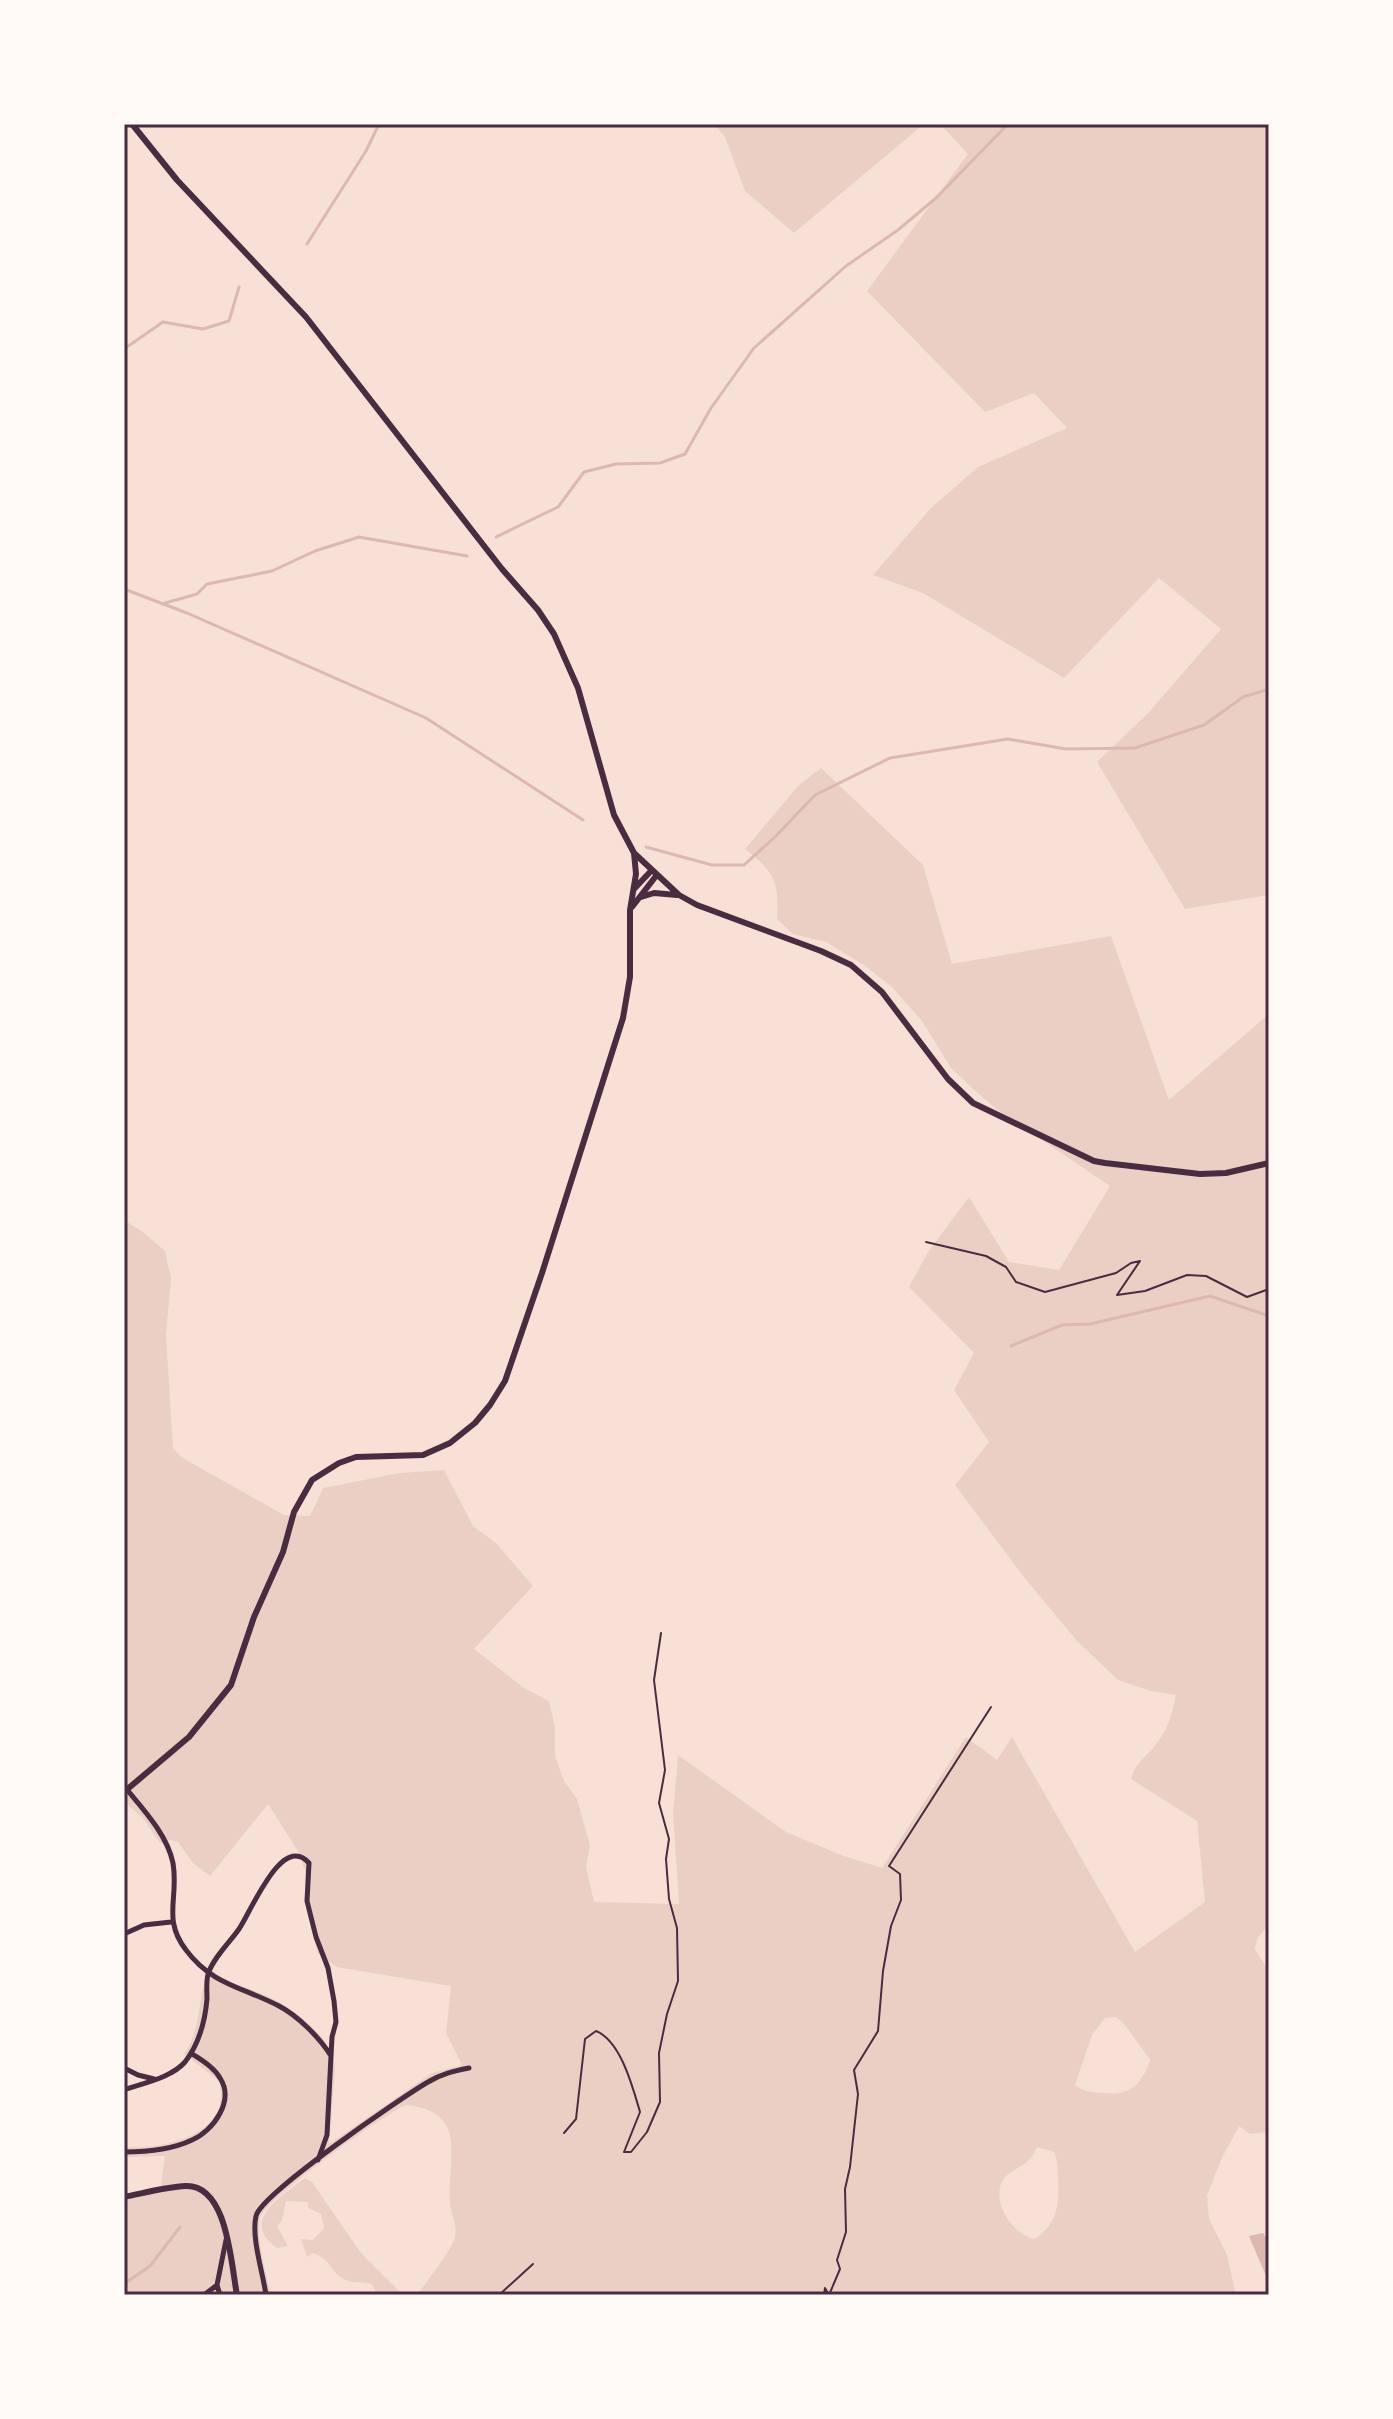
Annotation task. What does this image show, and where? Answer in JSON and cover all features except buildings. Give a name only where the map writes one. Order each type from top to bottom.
[{"type":"street","points":[[132,124],[177,180],[306,317],[502,569],[538,610],[554,634],[573,674],[614,815],[634,853],[654,873],[679,895],[697,905],[851,965],[882,992],[963,1096],[987,1112],[1105,1163],[1200,1174],[1226,1173],[1269,1163]]},
{"type":"street","points":[[331,2056],[314,2035],[283,2008],[208,1974],[184,1948],[171,1922],[175,1879],[168,1847],[154,1823],[125,1789],[189,1737],[231,1685],[254,1617],[283,1552],[294,1512],[312,1480],[339,1463],[356,1457],[423,1455],[450,1443],[475,1423],[505,1381],[623,1018],[630,977],[630,910],[636,874],[634,853]]},
{"type":"street","points":[[632,892],[654,873]]},
{"type":"street","points":[[630,910],[654,873]]},
{"type":"street","points":[[641,897],[654,893],[679,895]]},
{"type":"street","points":[[124,2090],[182,2066],[203,2025],[208,1974],[242,1926],[279,1863],[296,1855],[304,1857],[309,1863],[307,1901],[328,1968],[336,2022],[332,2037],[327,2135],[318,2160]]},
{"type":"street","points":[[124,1934],[144,1925],[171,1922]]},
{"type":"street","points":[[124,2152],[171,2148],[195,2139],[216,2121],[224,2100],[221,2078],[191,2053]]},
{"type":"street","points":[[124,2068],[155,2079]]},
{"type":"street","points":[[266,2295],[256,2237],[256,2216],[260,2206],[318,2160],[429,2081],[469,2068]]},
{"type":"street","points":[[124,2197],[187,2186],[207,2193],[220,2210],[237,2295]]},
{"type":"street","points":[[220,2295],[217,2285],[226,2240]]},
{"type":"street","points":[[204,2295],[217,2285]]},
{"type":"path","points":[[926,1242],[986,1256],[1006,1267],[1016,1282],[1045,1292],[1116,1273],[1140,1261],[1117,1295],[1145,1291],[1187,1275],[1206,1276],[1247,1297],[1269,1289]]},
{"type":"path","points":[[564,2133],[576,2119],[585,2039],[596,2031],[609,2039],[622,2062],[640,2112],[624,2152],[631,2152],[639,2143],[660,2102],[659,2053],[678,1981],[677,1928],[669,1899],[666,1859],[669,1839],[659,1803],[665,1770],[654,1680],[661,1633]]},
{"type":"path","points":[[824,2295],[825,2288],[829,2295],[840,2269],[837,2260],[846,2232],[845,2189],[858,2094],[854,2070],[878,2031],[883,1971],[891,1926],[901,1900],[900,1874],[889,1866],[991,1707]]},
{"type":"path","points":[[499,2295],[533,2264]]},
{"type":"shaded area","points":[[714,124],[924,124],[794,233],[745,191],[725,137]]},
{"type":"shaded area","points":[[940,124],[1269,124],[1269,895],[1185,909],[1097,762],[1149,712],[1221,629],[1159,578],[1064,678],[923,593],[873,575],[931,508],[978,467],[1067,428],[1034,393],[985,412],[867,291],[968,154]]},
{"type":"shaded area","points":[[821,768],[923,865],[952,964],[1111,936],[1169,1100],[1269,1014],[1269,1924],[1257,1939],[1255,1949],[1269,1972],[1269,2132],[1250,2134],[1239,2126],[1207,2195],[1209,2219],[1227,2255],[1236,2295],[422,2295],[419,2293],[447,2253],[455,2235],[450,2203],[451,2140],[440,2117],[426,2109],[406,2105],[328,2157],[268,2206],[259,2223],[271,2295],[124,2295],[124,2197],[160,2191],[165,2156],[124,2157],[124,2147],[157,2146],[191,2135],[216,2115],[221,2099],[219,2081],[184,2054],[194,2033],[211,1969],[224,1979],[290,2009],[321,2036],[333,2058],[335,2069],[329,2144],[432,2073],[462,2065],[446,2033],[451,1986],[337,1967],[318,1954],[306,1904],[305,1870],[298,1851],[268,1804],[210,1876],[193,1863],[178,1842],[170,1840],[160,1843],[142,1817],[124,1802],[124,1220],[165,1251],[171,1278],[166,1335],[173,1448],[181,1457],[284,1515],[310,1516],[323,1488],[400,1473],[444,1470],[473,1526],[496,1543],[533,1586],[474,1649],[524,1688],[549,1701],[555,1727],[555,1756],[564,1781],[577,1799],[590,1845],[586,1867],[594,1902],[679,1904],[673,1814],[678,1755],[786,1832],[882,1868],[966,1737],[997,1760],[1012,1737],[1135,1952],[1205,1902],[1197,1821],[1131,1779],[1165,1729],[1176,1695],[1118,1680],[1077,1641],[1023,1576],[955,1485],[989,1442],[954,1390],[974,1353],[909,1287],[928,1252],[969,1197],[1009,1262],[1059,1270],[1110,1186],[996,1109],[971,1087],[951,1068],[922,1021],[892,987],[864,965],[826,942],[793,934],[777,919],[773,879],[763,864],[745,849],[799,785]],"holes":[[[1116,2017],[1150,2060],[1140,2081],[1129,2090],[1115,2093],[1090,2092],[1075,2085],[1092,2035],[1105,2018]],[[1037,2147],[1054,2152],[1058,2195],[1053,2219],[1035,2239],[1013,2226],[1003,2210],[999,2193],[1004,2178],[1024,2165]]]},
{"type":"shaded area","points":[[305,2178],[312,2182],[361,2253],[403,2295],[376,2295],[373,2285],[346,2280],[319,2255],[313,2253],[307,2257],[301,2239],[313,2240],[324,2228],[321,2214],[308,2208],[308,2202],[286,2201],[282,2220],[277,2226],[288,2246],[277,2248],[266,2238],[262,2228],[268,2209]]},
{"type":"shaded area","points":[[1263,2233],[1269,2242],[1269,2283],[1249,2236]]},
{"type":"waterway","points":[[307,244],[366,151],[379,124]]},
{"type":"waterway","points":[[496,537],[558,507],[584,472],[616,464],[660,463],[685,454],[711,408],[754,348],[846,266],[898,230],[936,198],[1008,124]]},
{"type":"waterway","points":[[124,349],[163,322],[203,329],[229,321],[239,287]]},
{"type":"waterway","points":[[165,603],[197,594],[207,584],[272,571],[315,551],[359,537],[467,556]]},
{"type":"waterway","points":[[124,589],[187,613],[426,718],[583,820]]},
{"type":"waterway","points":[[646,847],[712,865],[744,865],[815,795],[890,758],[1008,739],[1066,749],[1135,748],[1204,725],[1243,697],[1269,689]]},
{"type":"waterway","points":[[1011,1346],[1062,1325],[1090,1324],[1210,1296],[1269,1316]]},
{"type":"waterway","points":[[124,2284],[150,2266],[180,2227]]}]
